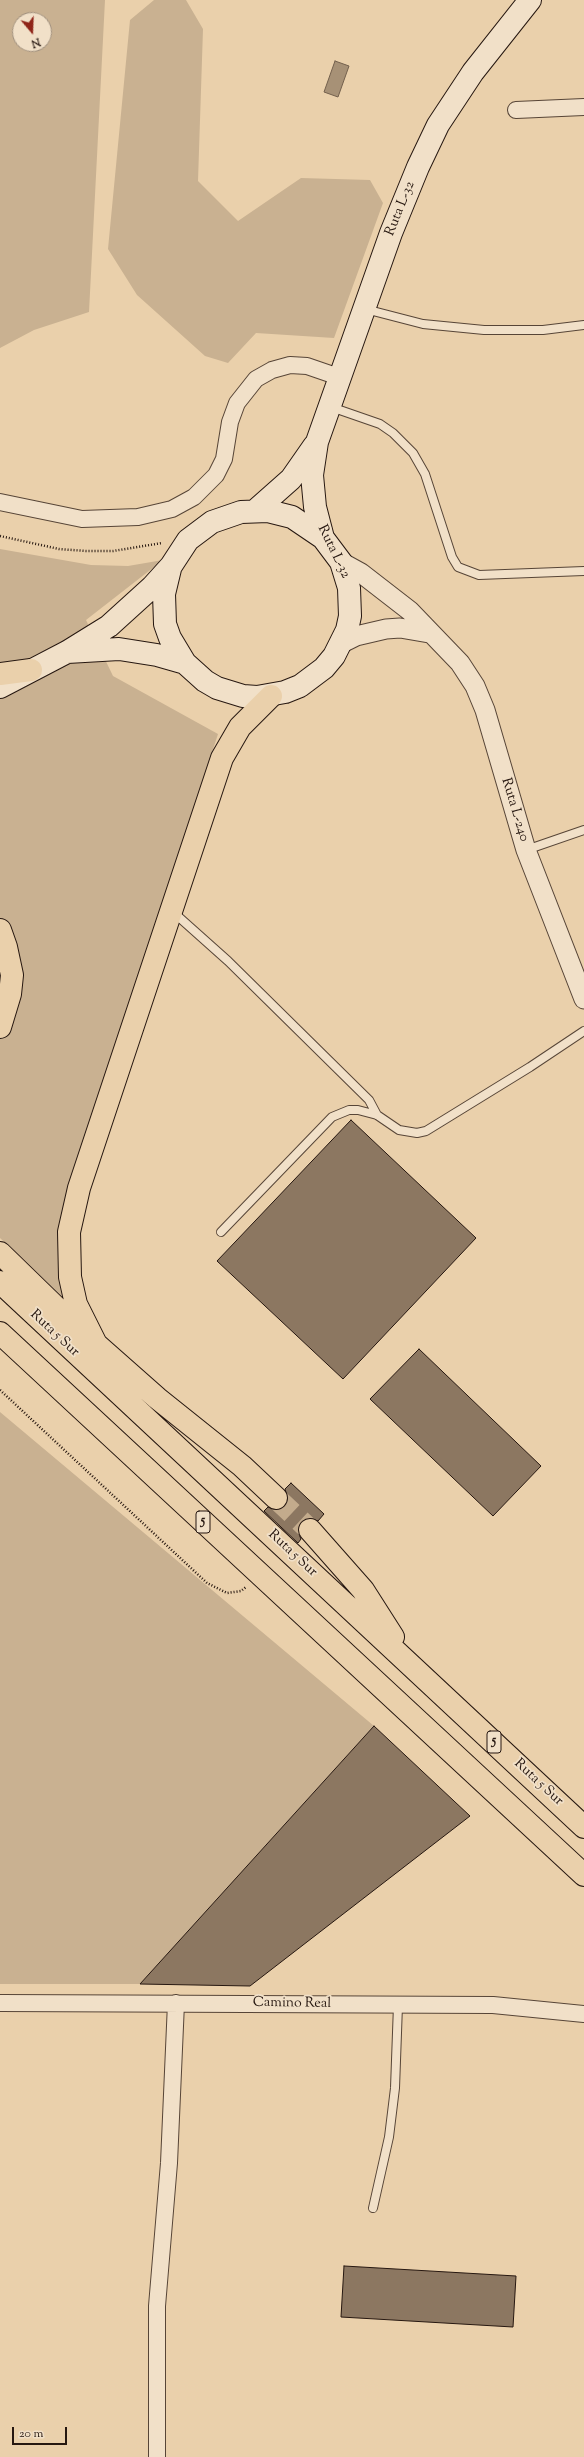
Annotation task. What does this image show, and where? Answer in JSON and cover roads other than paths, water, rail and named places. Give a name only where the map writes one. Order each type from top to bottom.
[{"type":"highway","points":[[0,674],[31,670]]},
{"type":"highway","points":[[96,1344],[84,1322],[73,1294],[68,1254],[69,1232],[81,1182],[225,753],[240,727],[271,696]]},
{"type":"highway","points":[[0,930],[6,947],[12,976],[10,994],[0,1027]]},
{"type":"highway","points":[[0,1253],[96,1344],[157,1398],[242,1466],[276,1498]]},
{"type":"highway","name":"Ruta 5 Sur","points":[[0,1282],[405,1657],[584,1827]]},
{"type":"highway","name":"5","points":[[0,1333],[584,1875]]},
{"type":"highway","points":[[310,1530],[363,1590],[405,1657]]},
{"type":"main road","name":"Ruta L-32","points":[[67,652],[119,649],[151,654],[185,663],[205,681],[217,688],[243,696],[271,696],[300,686],[313,678],[329,662],[342,643],[350,616],[350,602],[349,588],[341,562],[323,538],[313,491],[314,458],[317,442],[328,406],[391,233],[418,167],[438,125],[499,37],[530,0]]},
{"type":"main road","name":"Ruta L-32","points":[[0,687],[67,652],[104,629],[125,612],[171,566],[188,540],[212,522],[226,516],[256,510],[291,479],[317,442]]},
{"type":"main road","points":[[256,510],[292,517],[323,538]]},
{"type":"main road","points":[[171,566],[164,594],[164,617],[170,638],[185,663]]},
{"type":"street","points":[[516,110],[584,107]]},
{"type":"street","points":[[0,502],[82,519],[138,517],[172,509],[194,497],[216,475],[224,459],[230,422],[237,403],[256,379],[272,370],[290,366],[307,366],[339,376]]},
{"type":"street","name":"Ruta L-240","points":[[341,562],[361,573],[396,600],[460,663],[481,698],[526,850],[584,999]]},
{"type":"street","points":[[342,643],[356,636],[386,629],[408,629],[429,633]]},
{"type":"street","name":"Camino Real","points":[[0,2003],[493,2005],[584,2014]]},
{"type":"street","points":[[157,2457],[157,2306],[169,2163],[176,2003]]},
{"type":"lane","points":[[364,309],[423,324],[484,330],[544,330],[584,325]]},
{"type":"lane","points":[[328,406],[380,424],[393,433],[413,453],[425,474],[452,557],[458,567],[479,575],[584,571]]},
{"type":"lane","points":[[526,850],[584,830]]},
{"type":"lane","points":[[172,910],[228,961],[369,1100],[377,1115]]},
{"type":"lane","points":[[221,1232],[332,1118],[349,1110],[358,1110],[377,1115],[399,1130],[417,1133],[426,1131],[530,1067],[584,1031]]},
{"type":"lane","points":[[373,2208],[389,2137],[395,2088],[398,2005]]},
{"type":"tunnel","points":[[276,1498],[310,1530]]}]
